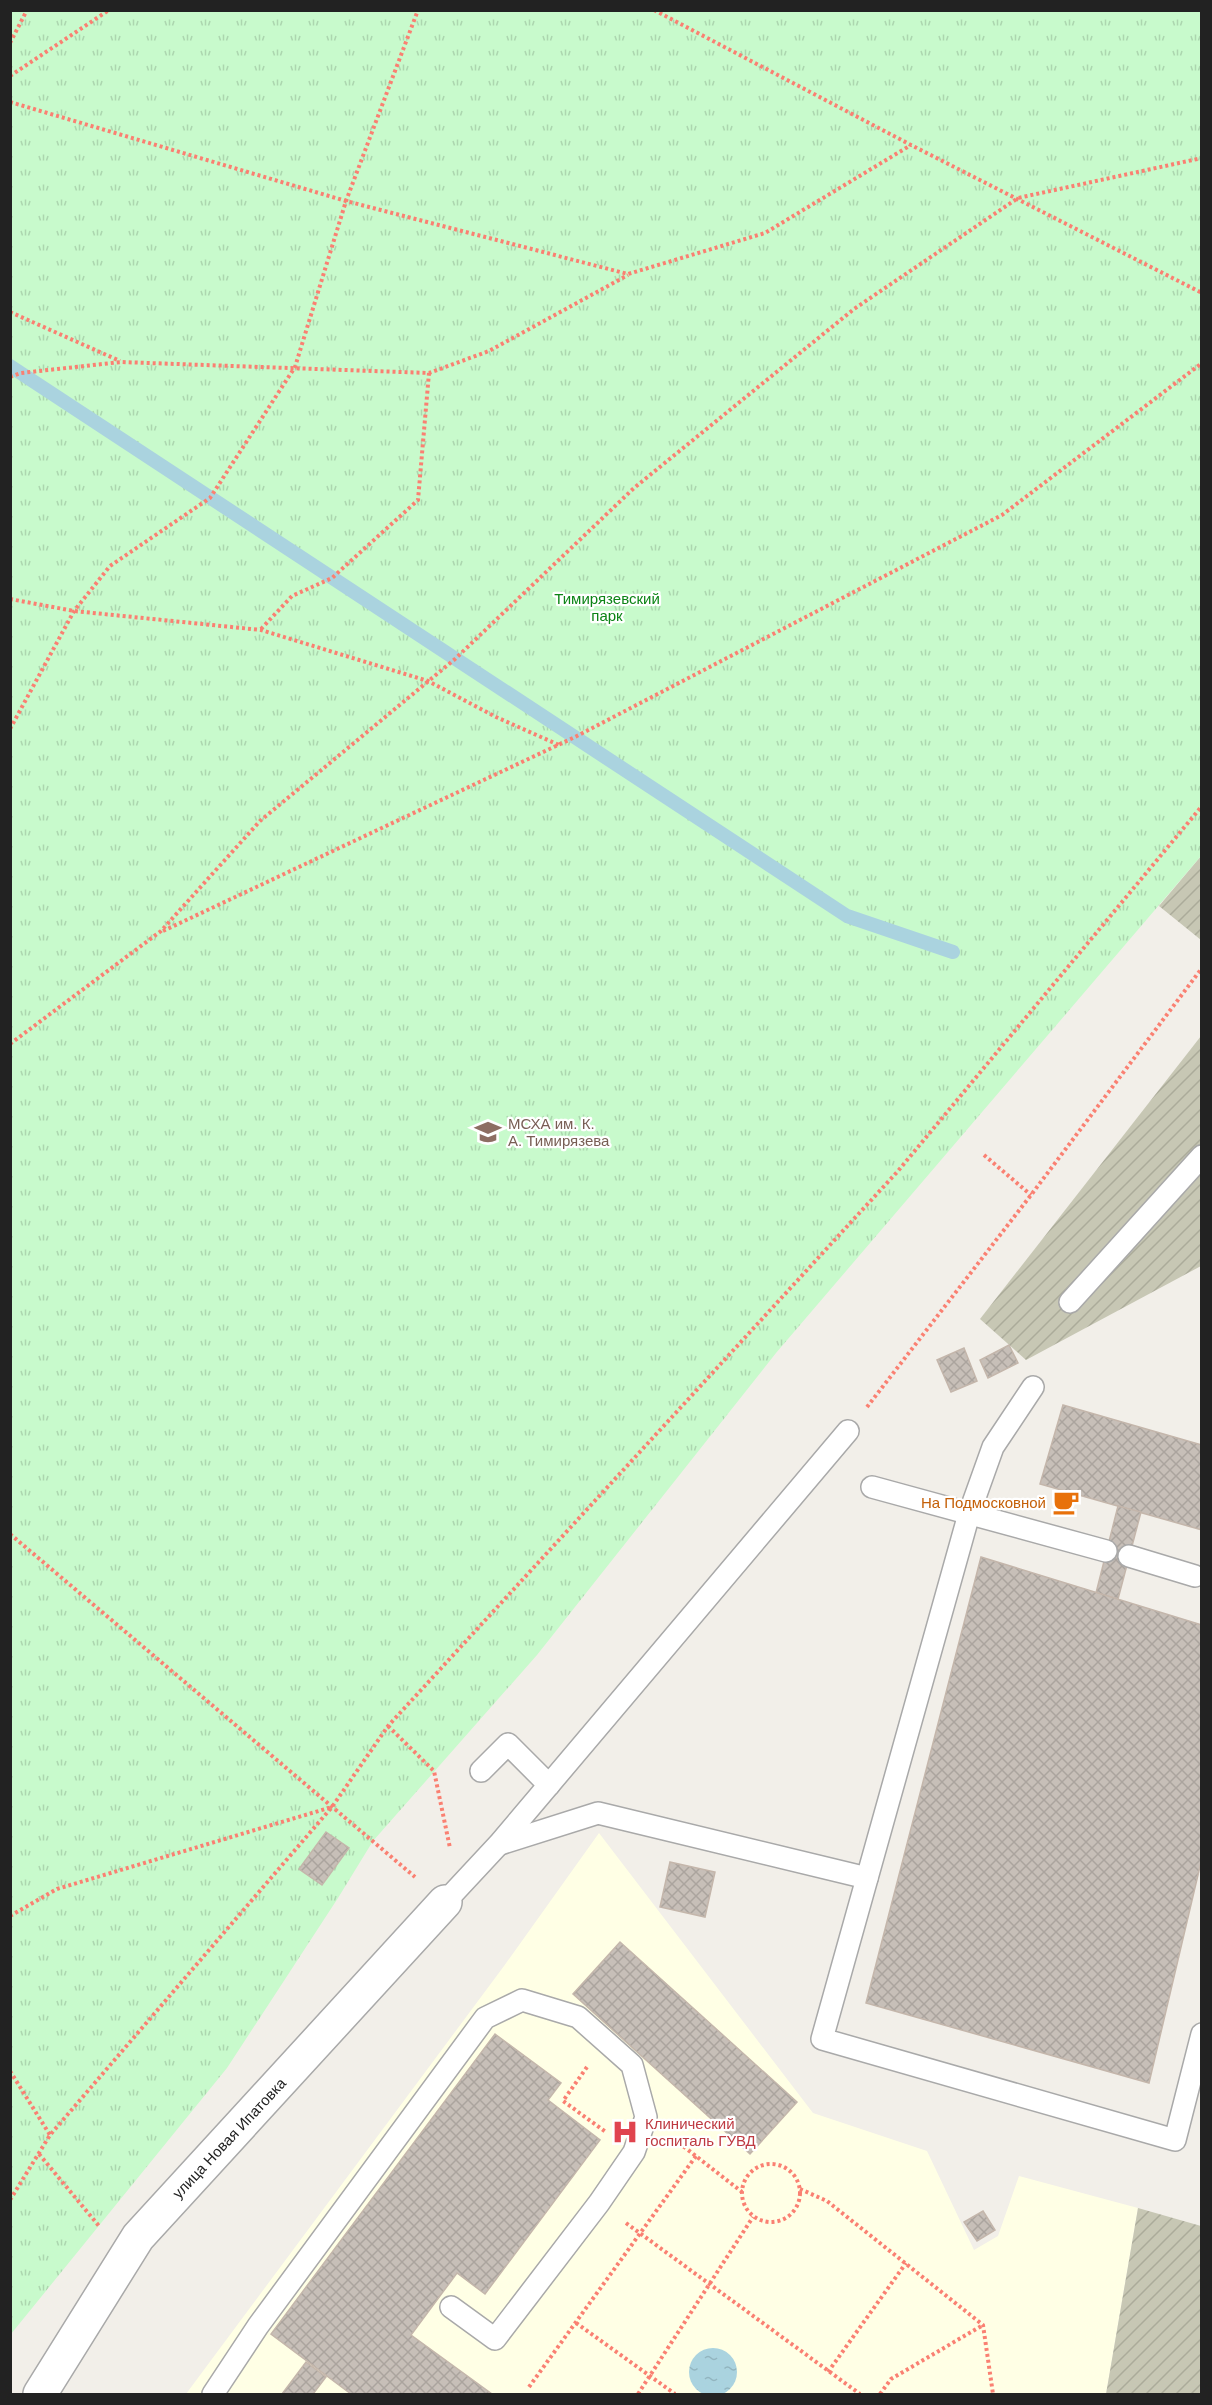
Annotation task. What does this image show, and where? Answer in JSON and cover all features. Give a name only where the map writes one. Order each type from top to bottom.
[{"type":"street","name":"улица Новая Ипатовка","points":[[40,2394],[138,2236],[445,1902]]},
{"type":"lane","points":[[1070,1302],[1202,1156]]},
{"type":"lane","points":[[1033,1386],[993,1447],[969,1514],[822,2039],[1175,2140],[1202,2034]]},
{"type":"lane","points":[[445,1902],[499,1844],[848,1431]]},
{"type":"lane","points":[[872,1487],[1106,1551]]},
{"type":"lane","points":[[1129,1556],[1196,1576]]},
{"type":"lane","points":[[482,1771],[508,1744],[549,1785]]},
{"type":"lane","points":[[499,1844],[598,1813],[867,1878]]},
{"type":"lane","points":[[213,2394],[258,2326],[484,2018],[522,2000],[578,2017],[632,2065],[646,2117],[634,2152],[599,2203],[495,2339],[451,2307]]},
{"type":"path","points":[[10,43],[27,10]]},
{"type":"path","points":[[10,76],[109,10]]},
{"type":"path","points":[[10,729],[74,611],[110,566],[210,498],[295,367],[346,201],[418,10]]},
{"type":"path","points":[[654,10],[911,145],[1202,293]]},
{"type":"path","points":[[10,102],[346,201],[628,274]]},
{"type":"path","points":[[10,376],[121,362],[429,373],[489,351],[628,274],[765,233],[911,145]]},
{"type":"path","points":[[10,1044],[161,931],[260,821],[455,659],[634,488],[854,309],[1018,198],[1202,159]]},
{"type":"path","points":[[10,312],[121,362]]},
{"type":"path","points":[[161,931],[560,745],[1002,515],[1202,363]]},
{"type":"path","points":[[261,630],[292,596],[332,578],[418,500],[429,373]]},
{"type":"path","points":[[10,599],[74,611],[261,630],[428,681],[496,717],[560,745]]},
{"type":"path","points":[[10,2200],[50,2135],[332,1807],[388,1726],[898,1170],[1202,806]]},
{"type":"path","points":[[848,1431],[1031,1195],[1202,968]]},
{"type":"path","points":[[984,1155],[1031,1195]]},
{"type":"path","points":[[10,1534],[445,1902]]},
{"type":"path","points":[[388,1726],[434,1771],[447,1845],[468,1878]]},
{"type":"path","points":[[10,1916],[57,1889],[332,1807]]},
{"type":"path","points":[[605,2041],[563,2101],[634,2152]]},
{"type":"path","points":[[10,2071],[50,2135]]},
{"type":"path","points":[[646,2117],[741,2192],[747,2210],[753,2217],[771,2223],[790,2217],[797,2209],[800,2189],[791,2172],[783,2166],[773,2164],[764,2165],[748,2175],[741,2192]]},
{"type":"path","points":[[39,2153],[98,2226],[138,2236]]},
{"type":"path","points":[[529,2387],[696,2156]]},
{"type":"path","points":[[800,2189],[828,2202],[983,2325],[993,2394]]},
{"type":"path","points":[[599,2203],[860,2394]]},
{"type":"path","points":[[638,2394],[753,2217]]},
{"type":"path","points":[[828,2372],[906,2263]]},
{"type":"path","points":[[576,2323],[675,2394]]},
{"type":"path","points":[[880,2394],[891,2379],[983,2325]]},
{"type":"shaded area","points":[[1201,856],[1201,940],[1159,906]]},
{"type":"shaded area","points":[[1201,1036],[1201,1266],[1026,1360],[980,1319]]},
{"type":"shaded area","name":"Клинический госпиталь ГУВД","points":[[599,1833],[813,2113],[927,2151],[974,2250],[998,2236],[1019,2176],[1138,2208],[1106,2394],[186,2394],[504,1966]]},
{"type":"shaded area","points":[[1138,2208],[1201,2226],[1201,2394],[1106,2394]]},
{"type":"green space","name":"Тимирязевский парк","points":[[11,11],[1201,11],[1201,856],[776,1353],[537,1655],[373,1841],[227,2068],[11,2334]]},
{"type":"water","points":[[708,2348],[718,2348],[733,2358],[737,2372],[736,2381],[727,2392],[718,2396],[708,2396],[693,2386],[689,2377],[689,2367],[699,2352]]},
{"type":"building","points":[[1009,1345],[1018,1363],[988,1378],[980,1360]]},
{"type":"building","points":[[964,1348],[977,1381],[951,1392],[937,1360]]},
{"type":"building","points":[[1063,1405],[1202,1445],[1202,1530],[1040,1484]]},
{"type":"building","points":[[1118,1506],[1141,1512],[1118,1599],[1096,1593]]},
{"type":"building","points":[[981,1557],[1202,1625],[1202,1858],[1149,2083],[866,2003]]},
{"type":"building","points":[[326,1832],[349,1848],[322,1885],[299,1869]]},
{"type":"building","points":[[670,1862],[715,1872],[705,1917],[660,1907]]},
{"type":"building","points":[[620,1942],[797,2102],[750,2154],[573,1994]]},
{"type":"building","points":[[495,2034],[561,2083],[548,2100],[600,2140],[485,2294],[457,2273],[411,2335],[492,2394],[351,2394],[271,2334]]},
{"type":"building","points":[[983,2211],[995,2230],[977,2241],[964,2222]]},
{"type":"building","points":[[306,2362],[326,2377],[313,2394],[282,2394]]},
{"type":"waterway","points":[[10,366],[847,916],[953,952]]},
{"type":"place","name":"МСХА им. К. А. Тимирязева","points":[[488,1132]]},
{"type":"place","name":"На Подмосковной","points":[[1066,1502]]},
{"type":"place","name":"Клинический госпиталь ГУВД","points":[[625,2132]]}]
